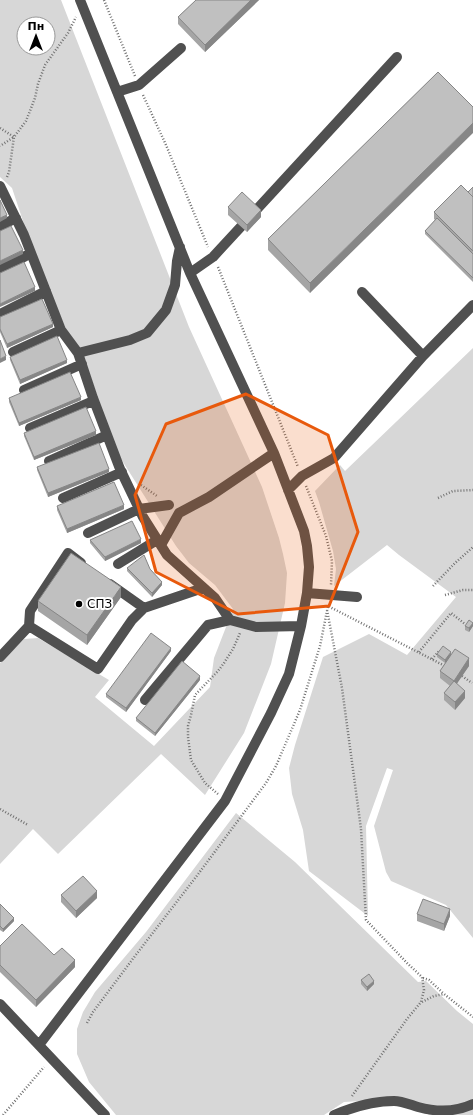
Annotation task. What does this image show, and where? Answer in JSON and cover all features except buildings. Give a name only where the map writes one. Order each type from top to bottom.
[{"type":"street","points":[[40,1045],[225,801],[271,713],[289,674],[301,626],[307,593],[309,567],[304,531],[274,453],[190,273],[81,2]]},
{"type":"street","points":[[117,92],[139,85],[181,48]]},
{"type":"street","points":[[190,273],[213,257],[397,57]]},
{"type":"street","points":[[1,187],[31,253],[61,330],[78,353],[93,400],[122,472],[143,517],[167,556],[215,598],[230,620]]},
{"type":"street","points":[[0,226],[16,218]]},
{"type":"street","points":[[78,353],[130,340],[146,333],[166,310],[175,285],[180,247]]},
{"type":"street","points":[[0,270],[31,253]]},
{"type":"street","points":[[0,314],[46,291]]},
{"type":"street","points":[[362,292],[423,356]]},
{"type":"street","points":[[288,490],[302,476],[334,458],[423,356],[473,305]]},
{"type":"street","points":[[13,352],[61,330]]},
{"type":"street","points":[[24,390],[82,364]]},
{"type":"street","points":[[30,428],[93,400]]},
{"type":"street","points":[[49,461],[107,434]]},
{"type":"street","points":[[118,564],[159,542],[179,513],[209,497],[274,453]]},
{"type":"street","points":[[63,498],[122,472]]},
{"type":"street","points":[[88,532],[139,509],[169,505]]},
{"type":"street","points":[[0,658],[29,626],[30,611],[68,553],[88,569]]},
{"type":"street","points":[[100,577],[144,608]]},
{"type":"street","points":[[29,626],[98,669],[132,620],[144,608],[203,588]]},
{"type":"street","points":[[307,593],[357,597]]},
{"type":"street","points":[[145,700],[208,625],[230,620],[256,626],[301,626]]},
{"type":"street","points":[[0,1004],[105,1115]]},
{"type":"street","points":[[337,1114],[357,1111],[368,1103],[396,1101],[420,1108],[439,1111],[457,1110],[473,1104]]},
{"type":"path","points":[[87,1023],[93,1012],[199,874],[276,766],[300,710],[320,646],[331,583],[332,561],[326,536],[213,257],[104,0]]},
{"type":"path","points":[[0,146],[14,137],[26,121],[46,65],[68,33],[81,2]]},
{"type":"path","points":[[0,128],[14,137]]},
{"type":"path","points":[[1,187],[9,172],[14,137]]},
{"type":"path","points":[[122,472],[169,505]]},
{"type":"path","points":[[438,498],[453,491],[473,490]]},
{"type":"path","points":[[433,586],[455,562],[473,547]]},
{"type":"path","points":[[445,594],[462,590],[473,590]]},
{"type":"path","points":[[327,607],[448,667]]},
{"type":"path","points":[[327,607],[342,688],[361,829],[366,920],[422,977],[429,980],[473,1017]]},
{"type":"path","points":[[419,652],[451,613],[465,624]]},
{"type":"path","points":[[225,801],[205,783],[192,760],[188,737],[188,726],[192,715],[194,695],[224,663],[233,649],[243,623]]},
{"type":"path","points":[[432,659],[438,651]]},
{"type":"path","points":[[462,676],[472,683]]},
{"type":"path","points":[[0,809],[28,825]]},
{"type":"path","points":[[337,1114],[421,1002],[424,990],[422,977]]},
{"type":"path","points":[[421,1002],[434,996],[444,994]]},
{"type":"path","points":[[3,1115],[52,1058]]},
{"type":"highlighted area","points":[[246,394],[328,435],[358,532],[329,606],[238,614],[156,572],[135,495],[166,424]]},
{"type":"shaded area","points":[[0,0],[61,0],[189,327],[262,487],[279,538],[287,573],[285,603],[271,664],[244,733],[205,795],[161,754],[58,854],[33,829],[0,864],[0,663],[24,639],[38,638],[109,680],[95,697],[154,746],[210,687],[214,658],[233,609],[215,585],[189,563],[176,546],[116,451],[91,378],[66,329],[36,260],[12,188],[0,177]]},
{"type":"shaded area","points":[[473,348],[473,938],[446,905],[391,881],[386,872],[374,826],[393,770],[387,768],[366,826],[368,916],[309,871],[303,830],[292,794],[289,768],[323,657],[369,634],[407,655],[456,597],[387,545],[334,586],[336,569],[333,551],[315,491],[340,465],[345,471]]},
{"type":"shaded area","points":[[236,813],[295,862],[418,982],[426,981],[457,1011],[473,1024],[473,1115],[429,1115],[414,1103],[361,1101],[344,1102],[324,1115],[116,1115],[89,1082],[77,1054],[77,1029],[83,1012],[95,992],[146,932]]},
{"type":"place","name":"СПЗ","points":[[79,604]]}]
